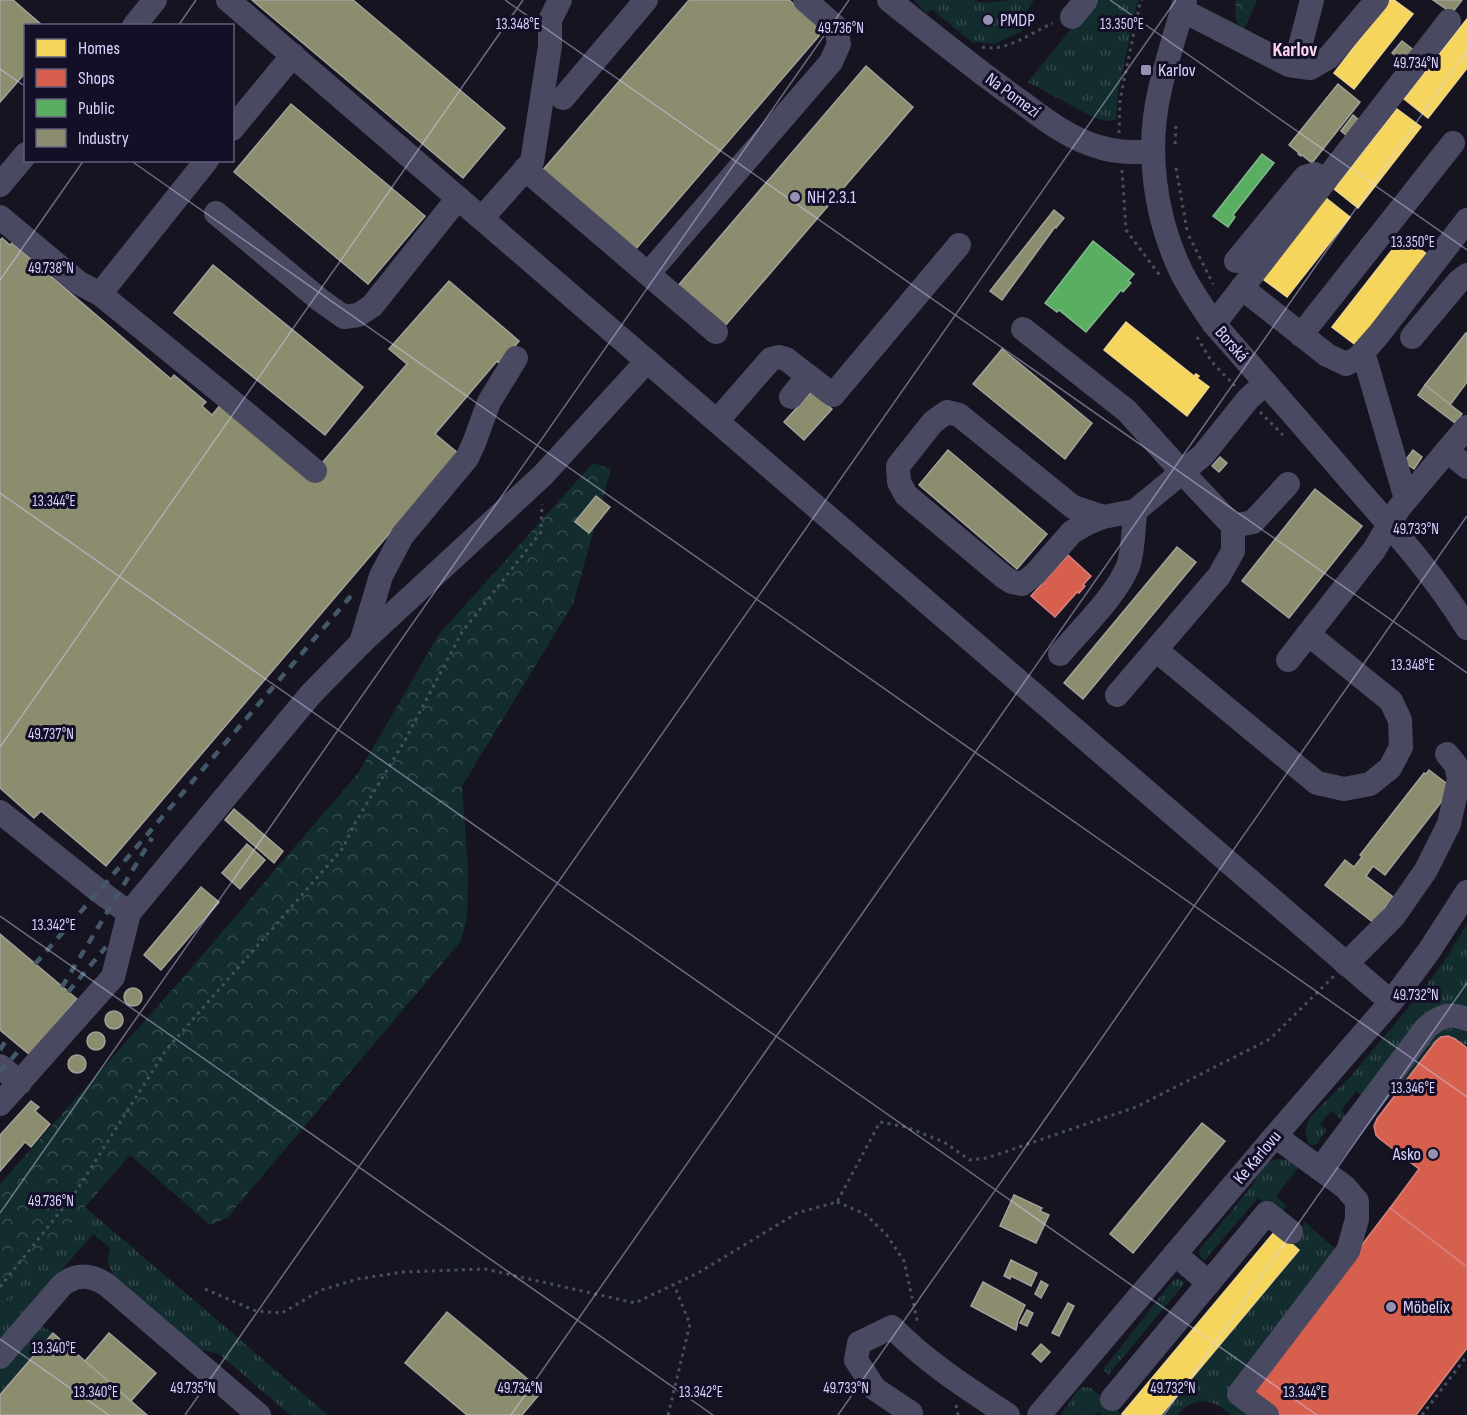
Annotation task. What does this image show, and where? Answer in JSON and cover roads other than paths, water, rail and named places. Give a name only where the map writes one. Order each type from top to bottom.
[{"type":"street","points":[[136,24],[155,0]]},
{"type":"street","points":[[228,0],[1391,1002]]},
{"type":"street","points":[[563,98],[645,0]]},
{"type":"street","points":[[648,274],[831,62],[839,44],[836,27],[805,0]]},
{"type":"street","name":"Na Pomezí","points":[[889,0],[1009,93],[1063,131],[1090,144],[1121,152],[1153,152]]},
{"type":"street","points":[[902,0],[916,21]]},
{"type":"street","points":[[1295,66],[1312,0]]},
{"type":"street","points":[[1184,5],[1289,65],[1310,68],[1329,57],[1377,0]]},
{"type":"street","name":"Borská","points":[[1184,5],[1160,88],[1153,152],[1156,192],[1165,230],[1181,270],[1214,324],[1389,525],[1422,565],[1467,628]]},
{"type":"street","points":[[482,218],[532,162],[550,46],[547,16]]},
{"type":"street","points":[[1214,324],[1449,21]]},
{"type":"street","points":[[234,127],[293,55]]},
{"type":"street","points":[[1301,335],[1453,143]]},
{"type":"street","points":[[0,185],[24,156]]},
{"type":"street","points":[[100,294],[205,162]]},
{"type":"street","points":[[525,169],[716,332]]},
{"type":"street","points":[[1236,261],[1305,177],[1315,174],[1325,181]]},
{"type":"street","points":[[216,213],[320,300],[344,317],[358,315],[372,306],[458,198]]},
{"type":"street","points":[[0,217],[79,283],[100,294],[315,471]]},
{"type":"street","points":[[1242,288],[1327,355],[1346,364],[1358,358],[1379,334],[1467,220]]},
{"type":"street","points":[[717,421],[771,359],[779,357],[786,359],[832,395],[958,245]]},
{"type":"street","points":[[1412,337],[1459,281],[1467,275]]},
{"type":"street","points":[[1023,329],[1127,411],[1233,526],[1233,552],[1219,576],[1117,695]]},
{"type":"street","points":[[361,643],[381,576],[402,536],[467,458],[489,402],[516,358]]},
{"type":"street","points":[[1358,358],[1366,362],[1406,499]]},
{"type":"street","points":[[0,1104],[113,977],[129,913],[311,694],[361,643],[543,475],[647,361]]},
{"type":"street","points":[[791,397],[808,376]]},
{"type":"street","points":[[1103,518],[1073,507],[959,415],[947,412],[933,422],[898,466],[899,482],[906,495],[1004,577],[1022,584],[1035,574],[1072,532],[1103,518],[1135,511],[1203,455],[1248,399],[1266,383]]},
{"type":"street","points":[[1288,660],[1374,550],[1399,508],[1467,427]]},
{"type":"street","points":[[1447,451],[1467,467]]},
{"type":"street","points":[[1233,526],[1253,522],[1288,484]]},
{"type":"street","points":[[1060,654],[1114,591],[1128,565],[1135,511]]},
{"type":"street","points":[[1156,650],[1317,783],[1344,789],[1370,784],[1390,768],[1401,747],[1400,720],[1391,701],[1308,634]]},
{"type":"street","points":[[1346,964],[1394,916],[1426,870],[1449,824],[1459,779],[1456,765],[1447,754]]},
{"type":"street","points":[[0,812],[129,913]]},
{"type":"street","name":"Ke Karlovu","points":[[1039,1415],[1391,1002],[1423,960],[1467,892]]},
{"type":"street","points":[[1320,1169],[1426,1028],[1438,1018],[1454,1015],[1466,1035]]},
{"type":"street","points":[[0,1066],[20,1083]]},
{"type":"street","points":[[1267,1415],[1239,1394],[1347,1251],[1356,1219],[1357,1201],[1345,1187],[1275,1136]]},
{"type":"street","points":[[1112,1399],[1267,1213],[1291,1232]]},
{"type":"street","points":[[1175,1254],[1209,1283]]},
{"type":"street","points":[[0,1357],[62,1285],[73,1278],[88,1276],[107,1285],[259,1415]]},
{"type":"street","points":[[911,1413],[874,1389],[856,1360],[858,1343],[892,1327],[936,1366],[1008,1415]]},
{"type":"railway","points":[[35,964],[356,590]]},
{"type":"railway","points":[[62,987],[152,838]]},
{"type":"railway","points":[[68,992],[106,947]]},
{"type":"railway","points":[[0,1050],[8,1037]]},
{"type":"railway","points":[[0,1072],[21,1048]]},
{"type":"place","name":"PMDP","points":[[988,20]]},
{"type":"place","name":"Karlov","points":[[1146,70]]},
{"type":"place","name":"NH 2.3.1","points":[[795,197]]},
{"type":"place","name":"Asko","points":[[1433,1154]]},
{"type":"place","name":"Möbelix","points":[[1391,1307]]},
{"type":"district","name":"Karlov","points":[[1295,49]]}]
